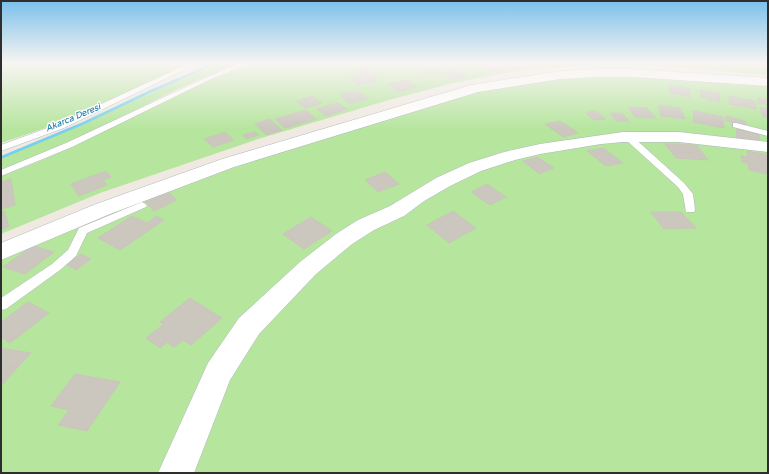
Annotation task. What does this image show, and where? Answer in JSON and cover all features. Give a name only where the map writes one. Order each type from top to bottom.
[{"type":"main road","points":[[1,243],[91,205],[171,175],[421,96],[468,85]]},
{"type":"main road","points":[[1,252],[102,209],[228,162],[476,88],[495,85]]},
{"type":"main road","points":[[176,473],[218,373],[249,326],[288,287],[344,239],[366,225],[397,211],[443,182],[475,167],[540,149],[601,139],[628,137],[679,138],[768,147]]},
{"type":"lane","points":[[1,148],[68,123],[148,85]]},
{"type":"lane","points":[[1,173],[69,145],[192,85]]},
{"type":"lane","points":[[736,125],[768,134]]},
{"type":"lane","points":[[628,137],[681,185],[688,194],[690,210]]},
{"type":"lane","points":[[1,305],[56,267],[72,252],[83,231],[142,205]]},
{"type":"green space","points":[[1,85],[142,85],[74,118],[1,143]]},
{"type":"green space","points":[[167,85],[186,85],[75,141],[1,170],[1,158],[84,123]]},
{"type":"green space","points":[[194,85],[445,85],[258,139],[100,193],[1,234],[1,176],[65,150]]},
{"type":"green space","points":[[515,85],[768,86],[768,473],[1,473],[1,258],[194,179],[468,93]]},
{"type":"building","points":[[389,85],[414,85],[417,87],[398,92]]},
{"type":"building","points":[[669,85],[689,88],[690,97],[670,93]]},
{"type":"building","points":[[700,90],[719,93],[720,102],[701,97]]},
{"type":"building","points":[[355,91],[361,93],[368,99],[349,103],[339,94]]},
{"type":"building","points":[[312,96],[322,103],[306,108],[296,101]]},
{"type":"building","points":[[729,96],[755,101],[756,109],[729,104]]},
{"type":"building","points":[[758,98],[768,100],[768,105],[758,103]]},
{"type":"building","points":[[338,103],[347,109],[326,116],[317,109]]},
{"type":"building","points":[[658,105],[680,108],[685,119],[661,116]]},
{"type":"building","points":[[628,107],[647,108],[656,118],[635,117]]},
{"type":"building","points":[[760,107],[768,109],[768,118],[762,116]]},
{"type":"building","points":[[306,110],[316,119],[299,124],[289,115]]},
{"type":"building","points":[[589,111],[596,111],[605,119],[593,120],[586,113],[591,113]]},
{"type":"building","points":[[694,111],[723,117],[724,128],[693,122]]},
{"type":"building","points":[[610,113],[622,113],[629,121],[616,121]]},
{"type":"building","points":[[289,115],[299,124],[285,128],[275,119]]},
{"type":"building","points":[[727,116],[747,122],[744,126],[725,120]]},
{"type":"building","points":[[270,119],[282,130],[266,135],[255,124]]},
{"type":"building","points":[[560,121],[578,133],[563,137],[545,124]]},
{"type":"building","points":[[737,129],[759,134],[759,144],[736,138]]},
{"type":"building","points":[[225,132],[234,140],[213,147],[204,139]]},
{"type":"building","points":[[255,132],[259,135],[246,139],[243,135]]},
{"type":"building","points":[[665,144],[696,145],[708,160],[676,158]]},
{"type":"building","points":[[603,148],[623,163],[606,166],[587,151]]},
{"type":"building","points":[[747,151],[768,155],[768,174],[749,170],[748,163],[742,162],[741,156],[748,157]]},
{"type":"building","points":[[537,157],[554,168],[539,174],[523,161]]},
{"type":"building","points":[[106,171],[111,177],[103,180],[107,185],[79,196],[71,184]]},
{"type":"building","points":[[385,172],[399,184],[378,192],[365,180]]},
{"type":"building","points":[[11,179],[15,205],[1,209],[1,182]]},
{"type":"building","points":[[487,184],[506,197],[490,205],[471,192]]},
{"type":"building","points":[[167,190],[177,200],[154,211],[144,200]]},
{"type":"building","points":[[4,211],[9,226],[1,230],[1,212]]},
{"type":"building","points":[[453,211],[476,228],[449,243],[427,225]]},
{"type":"building","points":[[651,212],[681,212],[696,228],[664,229]]},
{"type":"building","points":[[132,216],[147,223],[156,216],[164,220],[120,250],[98,238]]},
{"type":"building","points":[[311,217],[332,231],[304,249],[283,234]]},
{"type":"building","points":[[33,246],[54,252],[25,274],[3,267]]},
{"type":"building","points":[[81,254],[91,259],[76,270],[66,264]]},
{"type":"building","points":[[190,298],[222,318],[191,345],[183,340],[174,347],[167,342],[160,348],[146,338],[164,324],[160,322]]},
{"type":"building","points":[[28,302],[49,313],[10,343],[1,337],[1,322]]},
{"type":"building","points":[[1,348],[31,353],[17,368],[1,365]]},
{"type":"building","points":[[1,365],[17,368],[1,386]]},
{"type":"building","points":[[75,374],[120,382],[87,431],[58,425],[69,410],[51,406]]},
{"type":"waterway","name":"Akarca Deresi","points":[[1,158],[84,123],[165,85]]}]
